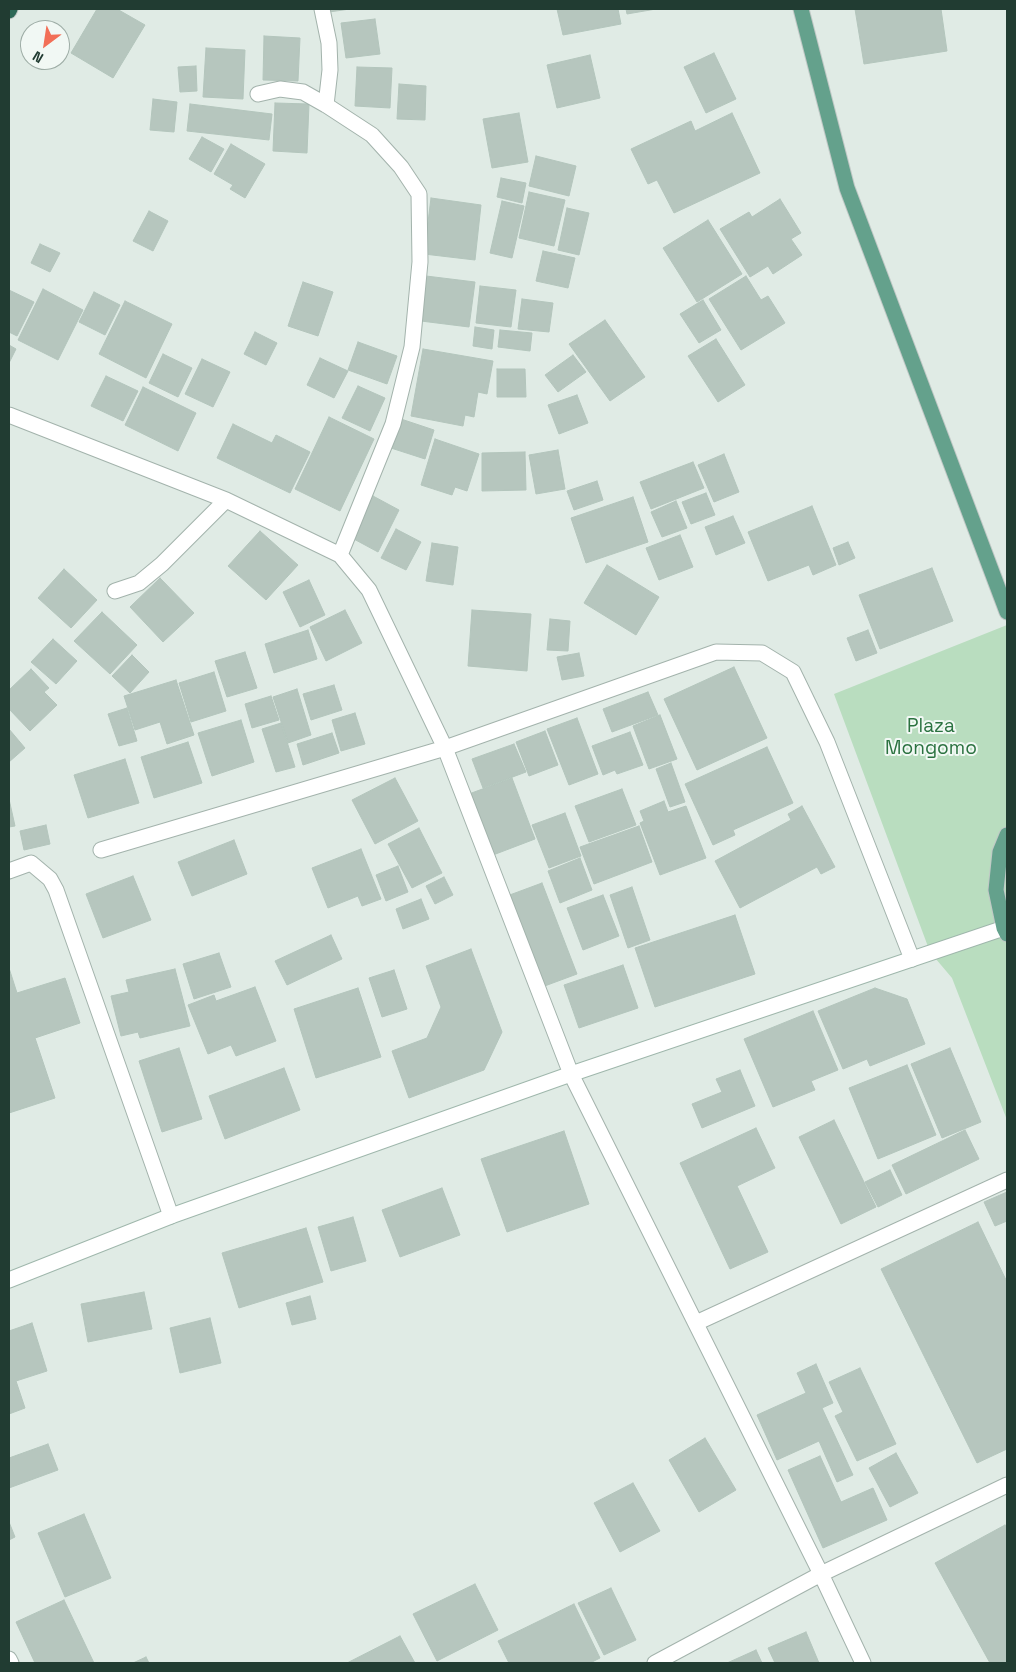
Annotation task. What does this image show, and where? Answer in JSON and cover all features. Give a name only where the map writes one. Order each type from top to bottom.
[{"type":"main road","points":[[801,9],[848,188],[1007,612]]},
{"type":"main road","points":[[1006,931],[996,890],[1000,852],[1007,835]]},
{"type":"street","points":[[322,9],[329,43],[330,70],[326,104]]},
{"type":"street","points":[[258,94],[280,89],[303,92],[326,104],[372,135],[401,167],[419,194],[420,262],[412,347],[394,424],[340,555]]},
{"type":"street","points":[[9,415],[226,500],[340,555],[369,590],[445,748],[571,1074],[822,1574],[863,1663]]},
{"type":"street","points":[[115,591],[145,579],[226,500]]},
{"type":"street","points":[[101,850],[445,748],[716,652],[762,653],[793,672],[827,742],[912,959]]},
{"type":"street","points":[[9,871],[31,863],[50,879],[56,890],[171,1216]]},
{"type":"street","points":[[9,1280],[171,1216],[571,1074],[912,959],[1006,931]]},
{"type":"street","points":[[696,1324],[1007,1180]]},
{"type":"street","points":[[655,1663],[822,1574],[1007,1485]]},
{"type":"street","points":[[9,1658],[11,1663]]},
{"type":"green space","name":"Plaza Mongomo","points":[[1007,625],[1007,1120],[952,978],[930,952],[834,694]]},
{"type":"building","points":[[97,9],[117,9],[145,25],[113,78],[71,53]]},
{"type":"building","points":[[328,9],[350,9],[329,12]]},
{"type":"building","points":[[557,9],[618,9],[621,24],[563,35]]},
{"type":"building","points":[[626,9],[656,9],[627,14]]},
{"type":"building","points":[[855,9],[941,9],[947,51],[864,64]]},
{"type":"building","points":[[375,19],[380,54],[346,58],[341,23]]},
{"type":"building","points":[[264,36],[300,38],[298,81],[263,80]]},
{"type":"building","points":[[206,48],[245,50],[243,99],[203,97]]},
{"type":"building","points":[[714,53],[736,99],[706,113],[684,67]]},
{"type":"building","points":[[590,55],[600,98],[557,108],[547,65]]},
{"type":"building","points":[[196,66],[197,91],[180,92],[178,67]]},
{"type":"building","points":[[357,67],[392,68],[390,108],[355,106]]},
{"type":"building","points":[[399,84],[426,86],[425,120],[397,119]]},
{"type":"building","points":[[153,99],[177,102],[174,132],[150,130]]},
{"type":"building","points":[[275,103],[309,104],[307,153],[273,151]]},
{"type":"building","points":[[190,104],[272,114],[269,140],[187,131]]},
{"type":"building","points":[[519,113],[528,162],[492,168],[483,119]]},
{"type":"building","points":[[732,113],[760,173],[674,213],[657,180],[648,184],[631,149],[691,121],[695,131]]},
{"type":"building","points":[[202,137],[224,149],[211,172],[189,159]]},
{"type":"building","points":[[231,144],[265,164],[245,198],[230,189],[233,185],[214,174]]},
{"type":"building","points":[[536,156],[576,166],[569,196],[529,186]]},
{"type":"building","points":[[501,178],[526,183],[522,203],[497,197]]},
{"type":"building","points":[[529,192],[565,200],[554,246],[519,238]]},
{"type":"building","points":[[431,198],[481,205],[475,260],[424,254]]},
{"type":"building","points":[[780,199],[801,233],[791,239],[802,255],[773,274],[768,266],[750,277],[720,229],[749,212],[752,217]]},
{"type":"building","points":[[502,201],[524,206],[512,258],[490,253]]},
{"type":"building","points":[[567,208],[589,213],[579,255],[558,250]]},
{"type":"building","points":[[149,211],[168,221],[153,251],[133,241]]},
{"type":"building","points":[[708,220],[742,274],[697,302],[663,248]]},
{"type":"building","points":[[40,244],[60,253],[50,272],[31,263]]},
{"type":"building","points":[[543,251],[575,258],[568,288],[536,281]]},
{"type":"building","points":[[426,276],[475,282],[469,327],[421,321]]},
{"type":"building","points":[[746,276],[761,300],[768,296],[785,323],[741,350],[709,299]]},
{"type":"building","points":[[303,282],[333,292],[318,336],[288,326]]},
{"type":"building","points":[[480,286],[516,290],[511,327],[476,323]]},
{"type":"building","points":[[43,289],[83,310],[58,360],[18,340]]},
{"type":"building","points":[[9,290],[34,302],[17,336],[9,332]]},
{"type":"building","points":[[94,292],[120,305],[105,335],[79,322]]},
{"type":"building","points":[[522,299],[553,303],[549,332],[518,329]]},
{"type":"building","points":[[703,300],[721,330],[699,343],[680,314]]},
{"type":"building","points":[[125,301],[172,324],[146,378],[99,354]]},
{"type":"building","points":[[605,320],[645,377],[610,401],[569,344]]},
{"type":"building","points":[[475,327],[494,330],[492,349],[473,346]]},
{"type":"building","points":[[500,330],[532,333],[530,351],[498,347]]},
{"type":"building","points":[[255,332],[277,343],[266,365],[244,354]]},
{"type":"building","points":[[716,339],[745,385],[718,402],[688,356]]},
{"type":"building","points":[[358,342],[397,356],[387,384],[348,370]]},
{"type":"building","points":[[9,345],[16,349],[9,363]]},
{"type":"building","points":[[423,349],[493,361],[487,394],[478,392],[474,417],[465,415],[463,426],[411,416]]},
{"type":"building","points":[[163,354],[192,368],[178,397],[149,383]]},
{"type":"building","points":[[573,355],[586,372],[558,392],[545,375]]},
{"type":"building","points":[[320,358],[348,371],[334,398],[307,385]]},
{"type":"building","points":[[202,359],[230,372],[213,407],[185,394]]},
{"type":"building","points":[[497,369],[525,369],[526,397],[497,397]]},
{"type":"building","points":[[106,376],[138,391],[123,421],[91,406]]},
{"type":"building","points":[[358,386],[385,398],[370,431],[342,418]]},
{"type":"building","points":[[143,387],[196,413],[178,451],[125,425]]},
{"type":"building","points":[[577,395],[588,423],[559,434],[548,405]]},
{"type":"building","points":[[329,417],[374,439],[340,511],[295,489]]},
{"type":"building","points":[[401,419],[434,430],[425,459],[391,448]]},
{"type":"building","points":[[233,424],[272,443],[276,435],[310,452],[290,493],[217,458]]},
{"type":"building","points":[[435,439],[479,454],[467,491],[455,487],[452,495],[421,485]]},
{"type":"building","points":[[558,450],[565,489],[536,494],[529,455]]},
{"type":"building","points":[[525,452],[526,490],[482,491],[482,453]]},
{"type":"building","points":[[724,454],[739,492],[714,502],[698,465]]},
{"type":"building","points":[[693,462],[704,488],[651,509],[640,482]]},
{"type":"building","points":[[597,481],[603,500],[574,510],[567,491]]},
{"type":"building","points":[[706,493],[715,515],[691,524],[682,502]]},
{"type":"building","points":[[373,496],[399,510],[378,552],[352,538]]},
{"type":"building","points":[[633,497],[648,542],[586,563],[571,518]]},
{"type":"building","points":[[676,501],[687,528],[662,537],[651,512]]},
{"type":"building","points":[[812,506],[836,565],[813,575],[809,565],[768,581],[748,532]]},
{"type":"building","points":[[733,516],[745,543],[716,555],[705,527]]},
{"type":"building","points":[[396,529],[421,542],[406,570],[381,558]]},
{"type":"building","points":[[260,531],[298,565],[266,600],[228,566]]},
{"type":"building","points":[[680,535],[693,567],[659,580],[646,548]]},
{"type":"building","points":[[848,542],[855,558],[839,565],[833,548]]},
{"type":"building","points":[[432,543],[458,547],[453,585],[426,581]]},
{"type":"building","points":[[607,565],[659,597],[636,635],[584,603]]},
{"type":"building","points":[[932,568],[953,621],[880,649],[859,595]]},
{"type":"building","points":[[64,569],[97,600],[71,628],[38,598]]},
{"type":"building","points":[[160,578],[194,613],[163,642],[130,607]]},
{"type":"building","points":[[309,580],[325,615],[300,627],[283,592]]},
{"type":"building","points":[[345,610],[362,643],[326,661],[310,627]]},
{"type":"building","points":[[472,610],[531,614],[527,671],[468,666]]},
{"type":"building","points":[[102,612],[137,645],[110,674],[74,641]]},
{"type":"building","points":[[550,619],[570,621],[568,651],[547,650]]},
{"type":"building","points":[[308,630],[317,659],[274,673],[265,644]]},
{"type":"building","points":[[868,630],[877,653],[856,661],[847,638]]},
{"type":"building","points":[[53,639],[77,661],[56,684],[31,662]]},
{"type":"building","points":[[245,652],[257,688],[227,697],[215,661]]},
{"type":"building","points":[[579,653],[584,676],[562,680],[557,657]]},
{"type":"building","points":[[132,655],[149,672],[130,693],[112,676]]},
{"type":"building","points":[[734,667],[767,738],[697,770],[664,699]]},
{"type":"building","points":[[31,669],[49,688],[44,692],[57,705],[30,731],[9,709],[9,690]]},
{"type":"building","points":[[214,672],[226,711],[191,722],[179,683]]},
{"type":"building","points":[[176,680],[194,735],[167,744],[160,722],[135,730],[124,696]]},
{"type":"building","points":[[334,685],[342,710],[311,720],[303,694]]},
{"type":"building","points":[[297,689],[311,735],[288,743],[273,697]]},
{"type":"building","points":[[648,692],[658,715],[612,732],[603,709]]},
{"type":"building","points":[[271,696],[279,720],[252,728],[245,704]]},
{"type":"building","points":[[127,708],[137,741],[119,746],[108,714]]},
{"type":"building","points":[[355,713],[365,744],[341,751],[332,720]]},
{"type":"building","points":[[660,715],[677,759],[649,769],[633,726]]},
{"type":"building","points":[[577,718],[598,774],[569,785],[547,729]]},
{"type":"building","points":[[241,720],[254,762],[212,776],[198,733]]},
{"type":"building","points":[[281,723],[295,767],[276,772],[262,729]]},
{"type":"building","points":[[9,729],[25,748],[9,762]]},
{"type":"building","points":[[545,731],[558,765],[529,776],[516,742]]},
{"type":"building","points":[[630,732],[643,765],[617,774],[615,770],[603,775],[592,746]]},
{"type":"building","points":[[332,733],[339,753],[303,765],[297,744]]},
{"type":"building","points":[[188,742],[202,783],[154,798],[141,757]]},
{"type":"building","points":[[514,744],[526,772],[483,788],[472,759]]},
{"type":"building","points":[[767,747],[793,803],[733,830],[735,835],[713,845],[685,784]]},
{"type":"building","points":[[125,759],[139,803],[88,818],[74,775]]},
{"type":"building","points":[[671,763],[685,802],[670,807],[656,769]]},
{"type":"building","points":[[395,778],[418,821],[375,844],[352,800]]},
{"type":"building","points":[[512,778],[535,839],[493,855],[469,794]]},
{"type":"building","points":[[622,789],[636,825],[589,842],[575,806]]},
{"type":"building","points":[[9,799],[15,826],[9,827]]},
{"type":"building","points":[[664,801],[668,812],[686,806],[706,858],[660,875],[640,823],[644,821],[640,811]]},
{"type":"building","points":[[802,806],[835,867],[821,874],[817,867],[740,908],[715,861],[791,820],[788,814]]},
{"type":"building","points":[[565,813],[581,856],[549,868],[532,825]]},
{"type":"building","points":[[46,825],[50,844],[24,850],[20,831]]},
{"type":"building","points":[[639,826],[652,862],[594,884],[580,847]]},
{"type":"building","points":[[419,828],[442,873],[412,888],[388,844]]},
{"type":"building","points":[[234,840],[247,874],[192,896],[178,862]]},
{"type":"building","points":[[361,849],[381,899],[362,906],[358,896],[328,908],[312,868]]},
{"type":"building","points":[[580,858],[592,890],[560,903],[548,871]]},
{"type":"building","points":[[398,866],[408,892],[386,901],[376,875]]},
{"type":"building","points":[[133,876],[151,920],[103,938],[86,894]]},
{"type":"building","points":[[444,877],[453,895],[435,904],[426,886]]},
{"type":"building","points":[[542,883],[577,974],[542,987],[507,896]]},
{"type":"building","points":[[632,887],[650,940],[628,948],[610,895]]},
{"type":"building","points":[[603,895],[619,936],[583,950],[567,908]]},
{"type":"building","points":[[421,899],[429,919],[403,929],[396,909]]},
{"type":"building","points":[[735,915],[755,974],[655,1007],[635,948]]},
{"type":"building","points":[[331,935],[342,959],[287,985],[275,961]]},
{"type":"building","points":[[471,949],[502,1032],[484,1070],[409,1098],[392,1051],[427,1038],[441,1007],[426,966]]},
{"type":"building","points":[[219,953],[231,987],[194,999],[183,964]]},
{"type":"building","points":[[623,965],[638,1008],[579,1028],[564,985]]},
{"type":"building","points":[[9,968],[17,993],[65,978],[80,1023],[35,1038],[55,1098],[9,1113]]},
{"type":"building","points":[[175,969],[190,1026],[140,1038],[138,1032],[121,1036],[111,996],[129,992],[126,980]]},
{"type":"building","points":[[394,970],[407,1009],[382,1017],[369,978]]},
{"type":"building","points":[[255,987],[276,1041],[236,1056],[231,1045],[208,1054],[188,1005],[214,995],[216,1001]]},
{"type":"building","points":[[358,988],[381,1057],[316,1078],[294,1009]]},
{"type":"building","points":[[875,988],[907,999],[925,1044],[870,1066],[867,1059],[843,1069],[818,1011]]},
{"type":"building","points":[[813,1011],[838,1070],[811,1081],[815,1090],[773,1107],[744,1039]]},
{"type":"building","points":[[179,1048],[202,1119],[162,1132],[139,1061]]},
{"type":"building","points":[[950,1048],[981,1122],[942,1138],[911,1064]]},
{"type":"building","points":[[907,1065],[936,1135],[878,1159],[849,1088]]},
{"type":"building","points":[[284,1068],[300,1110],[225,1139],[209,1096]]},
{"type":"building","points":[[740,1070],[755,1106],[702,1128],[692,1104],[722,1092],[716,1079]]},
{"type":"building","points":[[834,1120],[876,1207],[841,1224],[799,1137]]},
{"type":"building","points":[[756,1128],[775,1168],[737,1186],[768,1252],[730,1269],[680,1163]]},
{"type":"building","points":[[965,1130],[979,1159],[906,1194],[892,1165]]},
{"type":"building","points":[[564,1131],[589,1204],[507,1232],[481,1159]]},
{"type":"building","points":[[890,1170],[902,1195],[878,1207],[865,1182]]},
{"type":"building","points":[[442,1188],[460,1235],[400,1257],[382,1210]]},
{"type":"building","points":[[1007,1192],[1007,1221],[995,1226],[984,1202]]},
{"type":"building","points":[[353,1217],[366,1261],[331,1271],[318,1227]]},
{"type":"building","points":[[978,1222],[1007,1282],[1007,1449],[977,1463],[881,1269]]},
{"type":"building","points":[[306,1228],[323,1282],[239,1308],[222,1253]]},
{"type":"building","points":[[144,1292],[152,1329],[88,1342],[81,1304]]},
{"type":"building","points":[[310,1296],[316,1319],[292,1325],[286,1303]]},
{"type":"building","points":[[210,1318],[221,1363],[180,1373],[170,1328]]},
{"type":"building","points":[[32,1323],[47,1371],[16,1381],[25,1408],[9,1414],[9,1331]]},
{"type":"building","points":[[816,1364],[833,1403],[822,1408],[853,1475],[837,1482],[819,1441],[777,1460],[757,1415],[806,1393],[797,1373]]},
{"type":"building","points":[[860,1368],[896,1444],[857,1461],[835,1416],[843,1412],[829,1382]]},
{"type":"building","points":[[705,1438],[736,1490],[699,1512],[669,1460]]},
{"type":"building","points":[[48,1444],[58,1470],[9,1488],[9,1458]]},
{"type":"building","points":[[896,1453],[918,1493],[890,1507],[869,1468]]},
{"type":"building","points":[[820,1456],[841,1502],[873,1488],[887,1520],[823,1548],[788,1470]]},
{"type":"building","points":[[633,1483],[660,1531],[620,1552],[594,1503]]},
{"type":"building","points":[[84,1514],[111,1578],[65,1597],[38,1533]]},
{"type":"building","points":[[9,1522],[15,1537],[9,1540]]},
{"type":"building","points":[[1005,1525],[1007,1528],[1007,1663],[990,1663],[935,1563]]},
{"type":"building","points":[[475,1584],[498,1630],[437,1661],[413,1614]]},
{"type":"building","points":[[611,1588],[636,1640],[604,1655],[578,1603]]},
{"type":"building","points":[[64,1600],[94,1663],[35,1663],[16,1622]]},
{"type":"building","points":[[574,1604],[600,1658],[590,1663],[509,1663],[498,1641]]},
{"type":"building","points":[[806,1632],[819,1663],[775,1663],[768,1648]]},
{"type":"building","points":[[400,1636],[415,1663],[347,1663]]},
{"type":"building","points":[[756,1650],[762,1663],[727,1663]]},
{"type":"building","points":[[146,1657],[149,1663],[133,1663]]}]
